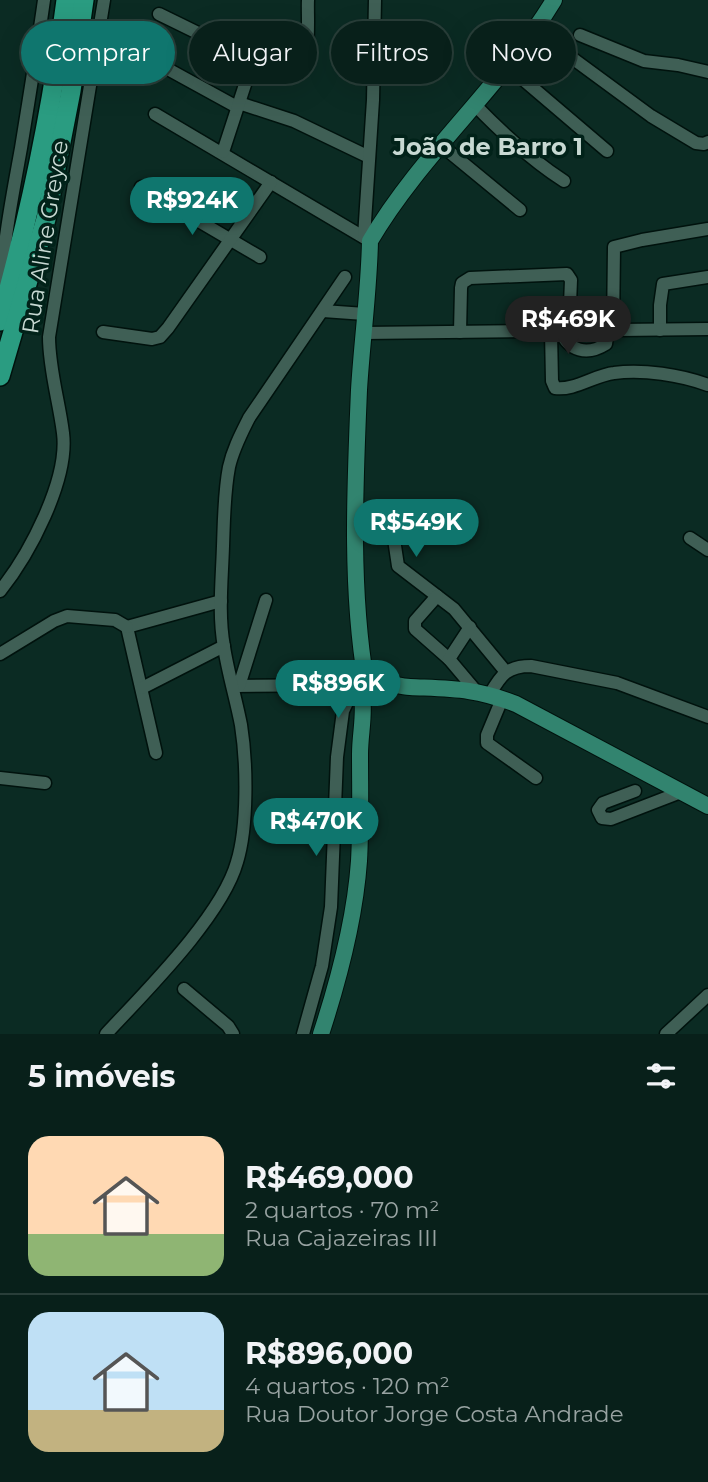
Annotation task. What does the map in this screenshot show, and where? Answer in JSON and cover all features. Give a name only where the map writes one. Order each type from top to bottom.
[{"type":"highway","points":[[0,320],[34,188],[54,88],[66,0]]},
{"type":"highway","points":[[0,376],[46,219],[69,103],[84,0]]},
{"type":"main road","points":[[540,21],[554,0]]},
{"type":"main road","points":[[321,1034],[335,991],[358,864],[360,740],[356,724],[356,530],[359,388],[367,239],[490,84]]},
{"type":"main road","points":[[358,689],[383,682],[489,695],[708,806]]},
{"type":"street","points":[[0,320],[2,262],[7,224],[44,0]]},
{"type":"street","name":"Rua Aline Greyce","points":[[0,591],[33,544],[54,490],[64,452],[64,435],[49,353],[49,337],[104,0]]},
{"type":"street","points":[[307,21],[308,0]]},
{"type":"street","points":[[155,114],[367,239],[374,0]]},
{"type":"street","points":[[159,14],[189,29]]},
{"type":"street","points":[[580,35],[644,61],[708,72]]},
{"type":"street","points":[[576,61],[651,116],[702,142]]},
{"type":"street","points":[[175,72],[238,105],[295,121],[369,157]]},
{"type":"street","points":[[223,152],[245,84]]},
{"type":"street","points":[[528,84],[607,151]]},
{"type":"street","points":[[474,104],[512,142],[564,181]]},
{"type":"street","points":[[440,145],[520,210]]},
{"type":"street","points":[[103,332],[152,339],[160,337],[271,182]]},
{"type":"street","points":[[141,187],[260,257]]},
{"type":"street","points":[[555,331],[571,347],[591,349],[606,344],[611,330],[614,247],[708,229]]},
{"type":"street","points":[[460,332],[461,288],[465,280],[475,277],[567,274],[571,280],[570,304]]},
{"type":"street","points":[[106,1034],[192,937],[226,890],[237,863],[244,832],[244,766],[236,686],[223,646],[221,601],[229,467],[249,418],[345,277]]},
{"type":"street","points":[[660,330],[661,288],[666,282],[708,277]]},
{"type":"street","points":[[323,311],[365,314]]},
{"type":"street","points":[[364,333],[708,329]]},
{"type":"street","points":[[555,331],[552,381],[555,388],[565,388],[613,373],[626,372],[677,375],[708,384]]},
{"type":"street","points":[[356,530],[390,534],[394,539],[398,566],[454,609],[506,672]]},
{"type":"street","points":[[690,538],[708,550]]},
{"type":"street","points":[[437,596],[415,621],[415,629],[489,695]]},
{"type":"street","points":[[236,686],[266,600]]},
{"type":"street","points":[[0,654],[67,616],[115,620],[127,627],[221,601]]},
{"type":"street","points":[[127,627],[156,753]]},
{"type":"street","points":[[450,659],[470,627]]},
{"type":"street","points":[[142,688],[223,646]]},
{"type":"street","points":[[536,778],[488,743],[489,695],[506,672],[519,666],[607,680],[708,717]]},
{"type":"street","points":[[236,686],[358,689]]},
{"type":"street","points":[[303,1034],[322,966],[331,907],[337,757],[344,711],[358,689]]},
{"type":"street","points":[[0,778],[45,783]]},
{"type":"street","points":[[635,791],[600,806],[598,810],[602,818],[611,819],[681,792]]},
{"type":"street","points":[[184,989],[228,1026],[233,1034]]},
{"type":"street","points":[[666,1034],[708,995]]},
{"type":"district","name":"João de Barro 1","points":[[488,147]]}]
